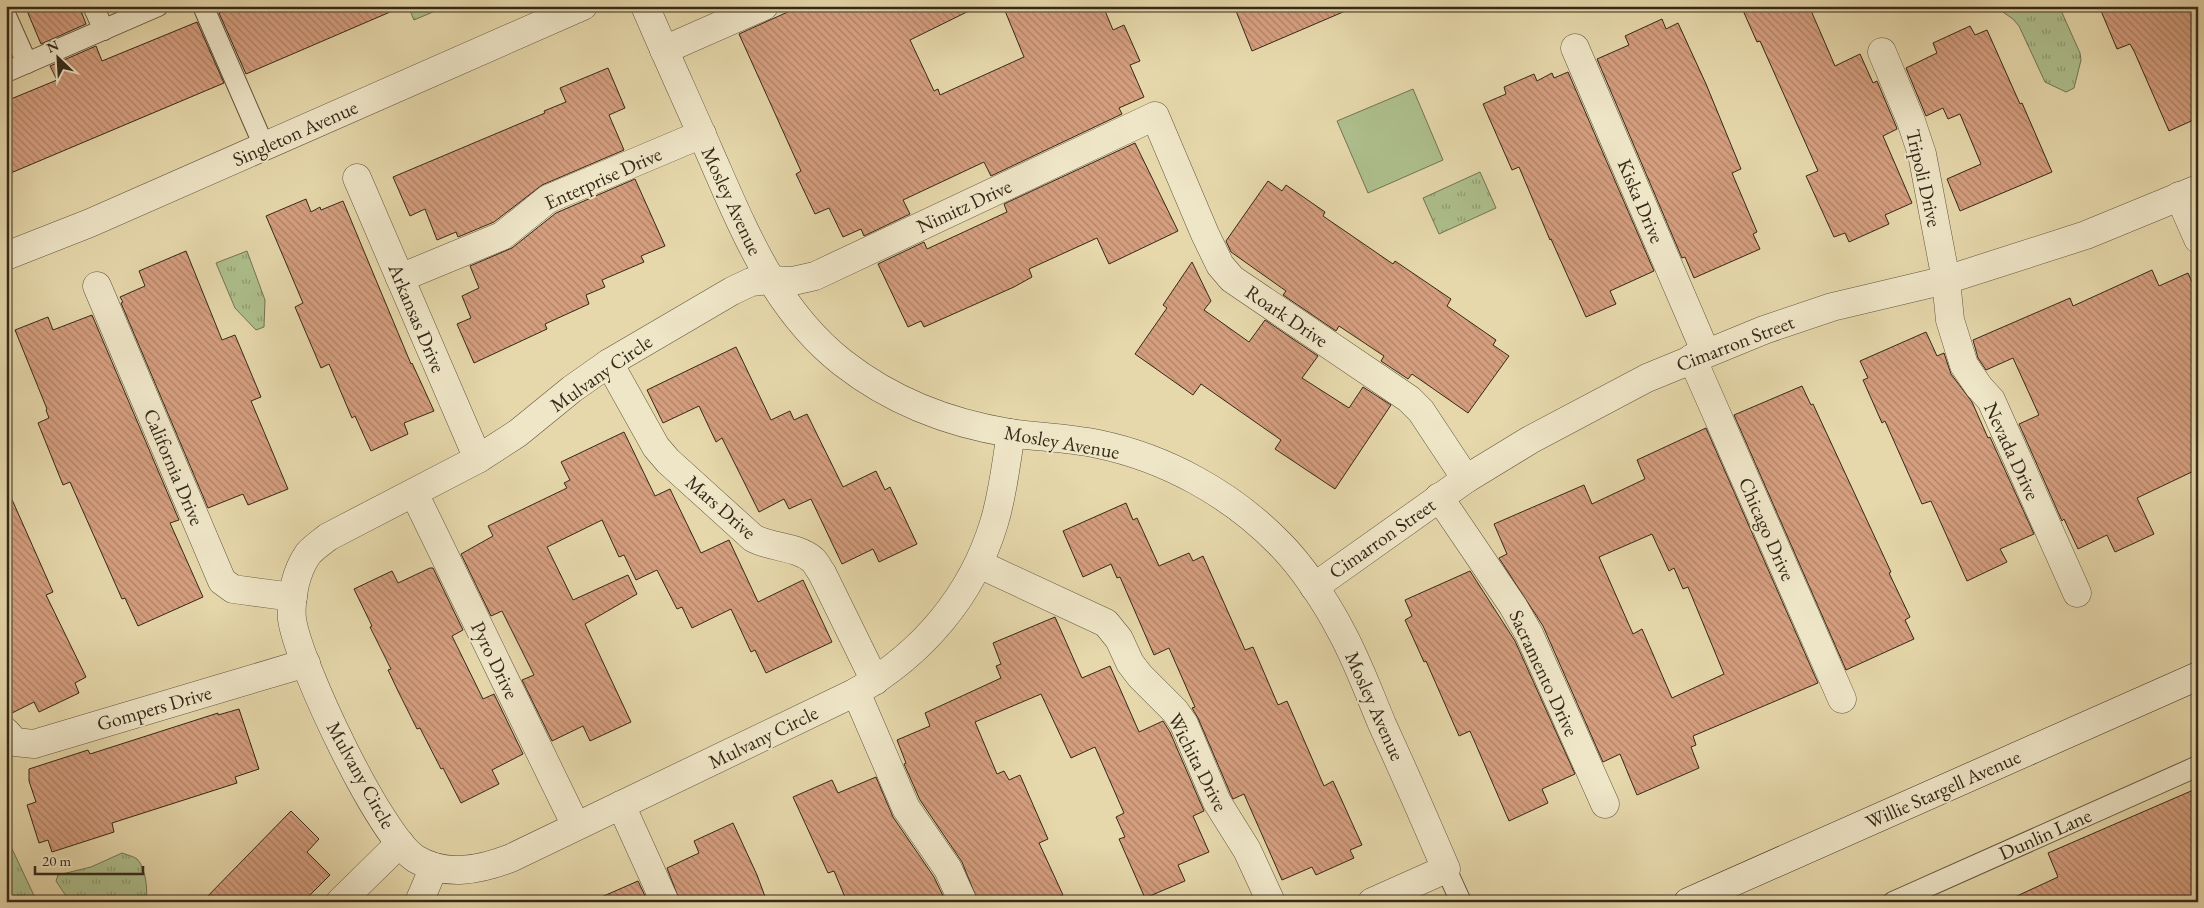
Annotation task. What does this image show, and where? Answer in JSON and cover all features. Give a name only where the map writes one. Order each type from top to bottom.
[{"type":"street","name":"Singleton Avenue","points":[[6,256],[90,223],[583,6]]},
{"type":"street","name":"Mosley Avenue","points":[[645,6],[744,231],[769,280],[803,326],[842,362],[884,391],[929,413],[971,426],[1098,444],[1154,460],[1199,481],[1240,508],[1280,544],[1314,587],[1342,631],[1446,869]]},
{"type":"street","points":[[664,50],[764,6]]},
{"type":"street","name":"Kiska Drive","points":[[1575,48],[1699,356]]},
{"type":"street","name":"Tripoli Drive","points":[[1882,52],[1911,121],[1922,154],[1946,280]]},
{"type":"street","name":"Nimitz Drive","points":[[769,280],[793,281],[815,276],[1155,116]]},
{"type":"street","name":"Roark Drive","points":[[1155,116],[1220,265],[1232,279],[1409,399],[1421,411],[1466,479]]},
{"type":"street","name":"Enterprise Drive","points":[[400,278],[502,236],[548,198],[702,134]]},
{"type":"street","name":"Arkansas Drive","points":[[357,178],[478,459]]},
{"type":"street","points":[[2188,192],[2198,239]]},
{"type":"street","name":"Cimarron Street","points":[[1314,587],[1439,497],[1530,440],[1604,400],[1699,356],[1764,330],[1832,307],[1946,280],[2086,235],[2188,192]]},
{"type":"street","name":"Mulvany Circle","points":[[769,280],[751,282],[732,291],[609,363],[572,389],[518,433],[478,459],[328,537],[309,553],[298,574],[293,597],[292,620],[306,663],[349,760],[372,802],[400,843],[415,858],[434,867],[461,871],[486,868],[511,858],[865,687],[920,646],[954,607],[979,564],[994,522],[1004,478],[1010,433]]},
{"type":"street","name":"Nevada Drive","points":[[1946,280],[1950,320],[1964,365],[1979,388],[1991,400],[2077,593]]},
{"type":"street","name":"California Drive","points":[[97,286],[222,581],[233,589],[293,597]]},
{"type":"street","name":"Chicago Drive","points":[[1699,356],[1842,699]]},
{"type":"street","name":"Mars Drive","points":[[609,363],[656,447],[668,461],[753,538],[764,544],[797,551],[812,560],[822,573],[865,687],[906,808],[948,870],[963,902]]},
{"type":"street","name":"Pyro Drive","points":[[414,493],[576,826]]},
{"type":"street","name":"Sacramento Drive","points":[[1439,497],[1513,606],[1529,634],[1605,804]]},
{"type":"street","name":"Wichita Drive","points":[[979,564],[1106,623],[1119,639],[1130,663],[1140,676],[1175,711],[1184,724],[1217,802],[1247,850],[1271,902]]},
{"type":"street","name":"Gompers Drive","points":[[6,732],[15,742],[34,744],[306,663]]},
{"type":"street","name":"Willie Stargell Avenue","points":[[1688,902],[2198,676]]},
{"type":"street","points":[[621,805],[665,902]]},
{"type":"street","points":[[340,902],[400,843]]},
{"type":"street","points":[[419,902],[434,867]]},
{"type":"street","points":[[1372,902],[1446,869]]},
{"type":"lane","points":[[93,6],[104,30]]},
{"type":"lane","points":[[6,72],[158,6]]},
{"type":"lane","points":[[203,6],[264,146]]},
{"type":"lane","points":[[6,16],[27,63]]},
{"type":"lane","name":"Dunlin Lane","points":[[1893,902],[2198,766]]},
{"type":"lane","name":"Mosley Avenue","points":[[1446,869],[1460,902]]},
{"type":"green space","points":[[408,6],[447,6],[414,20]]},
{"type":"green space","points":[[1997,6],[2059,6],[2080,53],[2081,60],[2074,88],[2066,92],[2045,82],[2019,26]]},
{"type":"green space","points":[[1413,89],[1443,160],[1368,193],[1337,121]]},
{"type":"green space","points":[[1480,172],[1496,208],[1439,234],[1423,198]]},
{"type":"green space","points":[[247,251],[265,300],[264,327],[256,330],[235,308],[216,263]]},
{"type":"green space","points":[[6,836],[37,902],[6,902]]},
{"type":"green space","points":[[122,853],[137,859],[140,863],[146,880],[146,902],[70,902],[56,881],[58,875],[91,867]]},
{"type":"building","points":[[25,6],[79,6],[86,24],[41,44]]},
{"type":"building","points":[[235,6],[404,6],[246,74],[219,13]]},
{"type":"building","points":[[801,6],[979,6],[910,40],[934,91],[938,89],[940,95],[1024,57],[1003,6],[1103,6],[1113,30],[1124,25],[1140,61],[1130,65],[1144,97],[1119,108],[1122,114],[991,176],[984,162],[903,200],[910,214],[864,236],[861,229],[843,237],[829,208],[815,214],[796,174],[801,171],[739,34]]},
{"type":"building","points":[[1234,6],[1357,6],[1252,51]]},
{"type":"building","points":[[1741,6],[1809,6],[1835,66],[1860,54],[1873,83],[1877,81],[1896,126],[1897,129],[1883,136],[1912,203],[1885,215],[1889,224],[1849,242],[1845,233],[1834,237],[1806,176],[1818,171],[1760,41],[1757,42]]},
{"type":"building","points":[[2099,6],[2198,6],[2198,118],[2169,131],[2134,51],[2130,44],[2117,49]]},
{"type":"building","points":[[1662,19],[1666,29],[1678,23],[1706,84],[1741,169],[1732,173],[1757,232],[1753,234],[1760,249],[1694,278],[1685,257],[1682,258],[1597,59],[1629,45],[1625,36]]},
{"type":"building","points":[[197,22],[224,83],[6,175],[6,101],[57,80],[50,66],[96,46],[102,61]]},
{"type":"building","points":[[1970,26],[1975,35],[1987,30],[2052,172],[1960,211],[1947,179],[1981,164],[1960,114],[1948,119],[1943,108],[1926,116],[1906,68],[1937,53],[1933,43]]},
{"type":"building","points":[[608,68],[625,108],[609,115],[624,150],[542,185],[494,222],[458,237],[456,232],[437,240],[425,209],[410,216],[393,177],[545,113],[544,111],[566,102],[560,88]]},
{"type":"building","points":[[1568,72],[1654,271],[1610,291],[1616,304],[1586,317],[1519,167],[1512,170],[1483,104],[1506,94],[1504,87],[1534,74],[1537,81],[1552,73],[1554,78]]},
{"type":"building","points":[[1135,143],[1178,231],[1109,264],[1097,238],[1029,269],[1032,277],[1014,287],[924,327],[921,321],[908,327],[878,264],[924,242],[927,249],[1007,212],[1004,204]]},
{"type":"building","points":[[635,179],[665,246],[641,256],[644,262],[602,280],[605,287],[586,295],[589,304],[545,324],[547,329],[474,363],[457,324],[471,318],[462,296],[479,288],[470,266],[512,248],[556,213]]},
{"type":"building","points":[[1268,181],[1282,191],[1286,185],[1325,212],[1323,216],[1393,264],[1395,261],[1451,299],[1447,306],[1496,340],[1493,345],[1509,356],[1468,413],[1412,374],[1408,379],[1381,361],[1384,356],[1339,326],[1336,331],[1283,295],[1286,291],[1231,252],[1226,241]]},
{"type":"building","points":[[306,199],[311,212],[320,207],[321,210],[343,201],[411,364],[434,411],[404,423],[408,434],[371,451],[355,416],[352,418],[329,364],[321,368],[295,307],[303,303],[266,216]]},
{"type":"building","points":[[186,251],[222,340],[235,335],[261,397],[251,401],[288,489],[248,505],[243,494],[208,508],[121,303],[123,302],[120,297],[145,286],[139,271]]},
{"type":"building","points":[[1192,262],[1211,301],[1204,310],[1249,342],[1265,320],[1318,356],[1302,378],[1349,408],[1363,387],[1391,405],[1335,489],[1275,449],[1281,440],[1201,384],[1193,395],[1135,354],[1167,308],[1163,305]]},
{"type":"building","points":[[2152,270],[2159,286],[2188,273],[2198,295],[2198,469],[2137,498],[2154,534],[2115,552],[2107,535],[2078,549],[2064,519],[2062,521],[2019,424],[2039,415],[2013,358],[1986,370],[1978,358],[1973,340],[2070,298],[2073,306]]},
{"type":"building","points":[[92,315],[179,520],[170,523],[203,597],[138,626],[125,598],[122,599],[70,482],[63,485],[38,423],[49,418],[47,409],[15,330],[48,317],[53,330]]},
{"type":"building","points":[[1926,332],[1937,356],[1944,353],[1951,374],[1972,402],[2034,534],[2000,549],[2007,562],[1967,581],[1931,501],[1922,504],[1885,421],[1882,423],[1863,380],[1868,378],[1860,361]]},
{"type":"building","points":[[736,347],[771,420],[790,411],[794,420],[807,414],[843,487],[876,471],[885,490],[890,487],[917,544],[879,562],[873,549],[842,564],[811,499],[789,509],[784,499],[759,512],[722,438],[716,442],[699,406],[663,423],[647,390]]},
{"type":"building","points":[[1802,386],[1811,405],[1813,404],[1891,572],[1889,573],[1910,617],[1905,620],[1914,639],[1846,670],[1734,415]]},
{"type":"building","points":[[1706,428],[1818,683],[1693,736],[1696,745],[1691,747],[1699,768],[1637,795],[1620,754],[1603,762],[1543,626],[1499,558],[1507,554],[1494,524],[1584,485],[1592,504],[1645,479],[1637,460]],"holes":[[[1652,534],[1669,571],[1674,568],[1683,589],[1688,587],[1724,674],[1672,698],[1642,629],[1633,634],[1599,557]]]},
{"type":"building","points":[[624,432],[655,496],[670,489],[701,553],[729,540],[758,602],[803,580],[832,642],[766,673],[755,650],[751,652],[731,609],[692,628],[682,607],[677,609],[657,570],[636,580],[624,555],[619,557],[602,520],[547,547],[573,600],[628,575],[637,594],[585,624],[631,722],[590,741],[583,726],[552,741],[522,680],[534,675],[502,611],[491,616],[461,554],[493,536],[488,526],[567,488],[564,483],[570,480],[561,462]]},
{"type":"building","points":[[6,486],[53,592],[46,595],[86,677],[75,683],[79,693],[39,712],[34,702],[6,716]]},
{"type":"building","points":[[1126,503],[1133,520],[1137,518],[1159,566],[1189,553],[1193,561],[1203,556],[1245,650],[1253,647],[1278,705],[1287,701],[1324,786],[1333,781],[1362,845],[1350,850],[1354,858],[1316,875],[1312,867],[1282,880],[1244,794],[1233,799],[1231,795],[1192,708],[1195,707],[1169,648],[1154,655],[1120,577],[1117,578],[1111,564],[1083,577],[1063,531]]},
{"type":"building","points":[[433,568],[463,630],[452,636],[483,699],[494,694],[523,754],[492,770],[499,784],[461,803],[420,728],[417,729],[388,670],[391,669],[354,589],[392,571],[398,583]]},
{"type":"building","points":[[1470,571],[1515,641],[1575,774],[1542,789],[1548,803],[1509,821],[1470,731],[1459,736],[1426,661],[1424,662],[1405,620],[1412,616],[1405,600]]},
{"type":"building","points":[[1055,617],[1082,678],[1110,666],[1139,732],[1163,721],[1170,732],[1204,811],[1193,816],[1209,852],[1178,865],[1185,881],[1145,898],[1119,839],[1125,837],[1116,817],[1124,813],[1095,747],[1071,758],[1041,694],[975,722],[997,774],[1004,771],[1009,780],[1020,775],[1048,839],[1039,843],[1063,895],[1048,902],[978,902],[962,862],[920,800],[904,764],[906,763],[897,740],[930,726],[925,713],[1001,678],[996,666],[1001,664],[993,643]]},
{"type":"building","points":[[239,709],[259,769],[235,777],[237,783],[112,823],[114,832],[52,852],[48,840],[39,843],[27,805],[36,802],[29,781],[29,769],[88,750],[90,754],[218,713],[218,715]]},
{"type":"building","points":[[876,777],[893,817],[934,877],[946,902],[847,902],[834,871],[828,873],[793,797],[832,780],[838,793]]},
{"type":"building","points":[[2198,788],[2198,893],[2179,902],[2004,902],[2058,877],[2048,853]]},
{"type":"building","points":[[291,811],[319,839],[307,852],[330,875],[303,902],[202,902]]},
{"type":"building","points":[[733,823],[767,902],[680,902],[667,868],[699,853],[694,841]]},
{"type":"building","points":[[638,881],[648,902],[590,902]]}]
